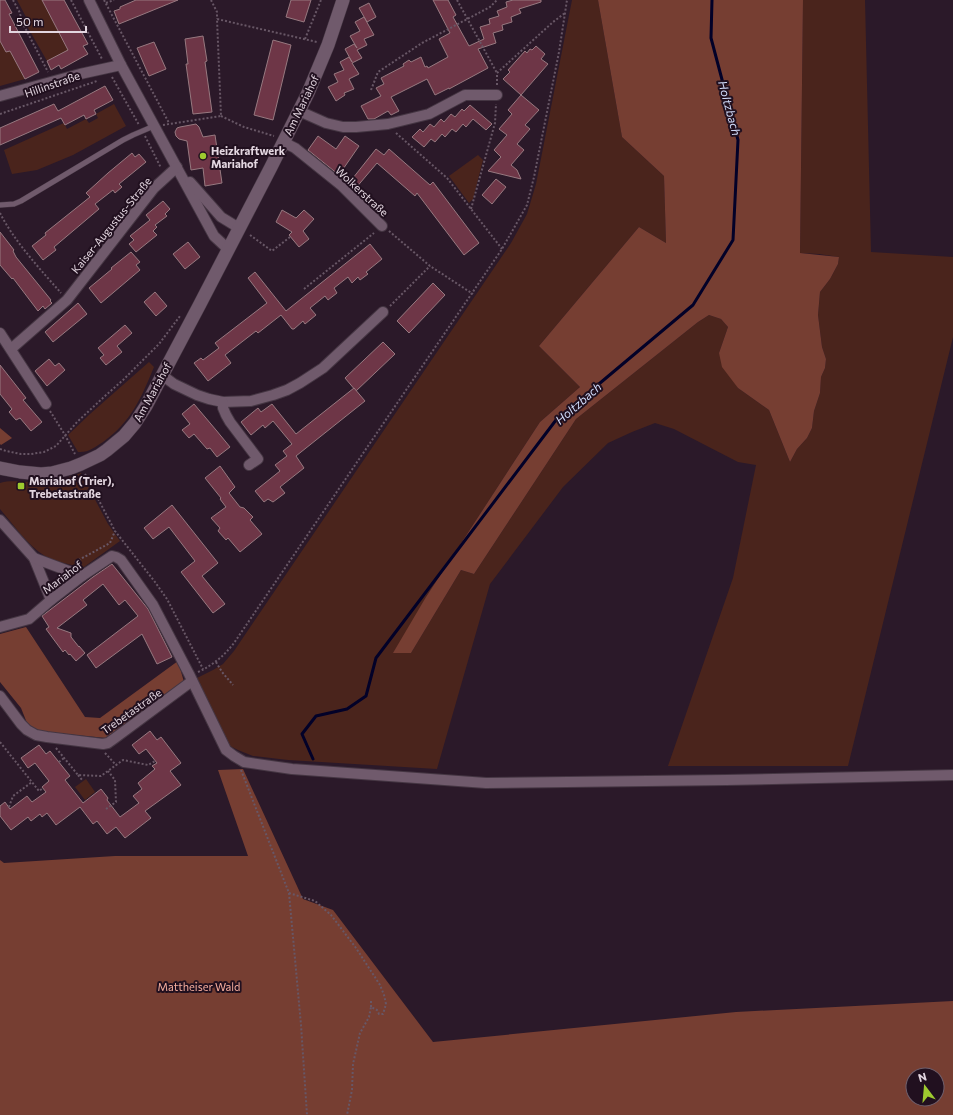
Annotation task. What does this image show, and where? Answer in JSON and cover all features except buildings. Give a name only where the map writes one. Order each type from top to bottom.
[{"type":"street","name":"Am Mariahof","points":[[0,468],[31,474],[52,472],[76,466],[100,455],[124,436],[135,423],[162,375],[228,248],[245,231],[271,167],[278,138],[299,111],[328,45],[343,0]]},
{"type":"street","points":[[91,4],[121,65],[214,236],[228,248]]},
{"type":"street","name":"Hillinstraße","points":[[0,96],[52,81],[121,65]]},
{"type":"street","points":[[299,111],[326,123],[356,127],[388,124],[430,114],[465,95],[496,95]]},
{"type":"street","name":"Wolkerstraße","points":[[278,138],[295,148],[341,185],[382,226]]},
{"type":"street","points":[[177,167],[221,217],[245,231]]},
{"type":"street","name":"Kaiser-Augustus-Straße","points":[[11,349],[67,300],[154,188],[177,167]]},
{"type":"street","points":[[162,375],[174,384],[209,399],[223,402],[252,401],[287,390],[323,368],[383,312]]},
{"type":"street","points":[[0,333],[46,404]]},
{"type":"street","points":[[223,402],[223,408],[230,422],[258,459],[249,466]]},
{"type":"street","points":[[0,520],[34,558],[51,600]]},
{"type":"street","name":"Mariahof","points":[[0,627],[28,619],[82,576],[112,556],[116,557],[121,560],[153,605],[192,681]]},
{"type":"street","points":[[34,558],[82,576]]},
{"type":"street","points":[[192,681],[226,750],[244,762],[292,770],[486,783],[953,775]]},
{"type":"street","name":"Trebetastraße","points":[[0,696],[21,724],[27,730],[36,735],[103,744],[108,743],[192,681]]},
{"type":"lane","points":[[0,206],[22,201],[123,140],[154,126]]},
{"type":"path","name":"Hillinstraße","points":[[13,0],[20,13],[21,20],[52,81]]},
{"type":"path","points":[[71,0],[105,64]]},
{"type":"path","points":[[104,0],[170,124]]},
{"type":"path","points":[[91,4],[106,4],[114,0]]},
{"type":"path","points":[[211,0],[217,12],[221,116]]},
{"type":"path","points":[[305,39],[321,0]]},
{"type":"path","points":[[457,0],[497,73]]},
{"type":"path","points":[[371,90],[378,72],[422,43],[490,7],[497,0]]},
{"type":"path","points":[[126,545],[167,599],[203,669],[216,662],[234,643],[473,294],[502,249],[527,204],[534,177],[559,52],[567,0]]},
{"type":"path","points":[[217,19],[328,45]]},
{"type":"path","points":[[109,71],[162,169]]},
{"type":"path","name":"Hillinstraße","points":[[0,114],[97,82]]},
{"type":"path","points":[[154,126],[221,116],[244,127],[278,138]]},
{"type":"path","points":[[388,124],[394,132],[447,178],[502,249]]},
{"type":"path","points":[[0,212],[24,248],[67,300]]},
{"type":"path","points":[[382,226],[430,266],[473,294]]},
{"type":"path","name":"Wolkerstraße","points":[[304,289],[382,226]]},
{"type":"path","points":[[245,231],[272,251],[290,237]]},
{"type":"path","points":[[383,312],[430,266]]},
{"type":"path","points":[[0,448],[6,451],[21,454],[31,454],[44,452],[56,446],[77,422],[123,380],[159,344],[182,312]]},
{"type":"path","points":[[69,572],[72,564],[110,543],[115,531]]},
{"type":"path","points":[[216,662],[233,685]]},
{"type":"path","points":[[0,742],[39,791],[43,788]]},
{"type":"path","points":[[57,749],[83,781]]},
{"type":"path","points":[[106,754],[116,765]]},
{"type":"path","points":[[59,762],[64,758]]},
{"type":"path","points":[[78,775],[101,776],[123,760],[148,765],[155,761]]},
{"type":"path","points":[[244,762],[241,771],[289,894],[301,1025],[307,1115]]},
{"type":"path","points":[[106,809],[116,802],[115,780],[108,771]]},
{"type":"path","points":[[8,807],[13,796],[32,782]]},
{"type":"path","points":[[289,894],[315,902],[331,915],[356,948],[380,985],[384,995],[386,1004],[382,1014],[379,1014],[377,1010],[371,1007]]},
{"type":"path","points":[[347,1115],[352,1090],[353,1064],[360,1033],[368,1017],[371,1001]]},
{"type":"shaded area","points":[[17,0],[42,0],[70,53],[57,60],[55,57],[47,61],[23,19],[26,17]]},
{"type":"shaded area","points":[[572,0],[598,0],[622,137],[664,176],[666,243],[639,227],[539,346],[580,387],[540,422],[426,597],[411,653],[461,570],[474,574],[576,419],[698,322],[709,315],[721,319],[728,327],[719,353],[738,388],[769,410],[790,462],[797,449],[807,438],[812,428],[814,411],[820,393],[821,377],[825,368],[826,359],[822,347],[818,315],[820,292],[830,279],[838,264],[839,257],[800,253],[803,0],[865,0],[871,252],[953,257],[953,337],[848,766],[668,766],[733,578],[756,465],[738,462],[674,429],[655,423],[608,443],[563,487],[490,584],[437,769],[288,760],[253,756],[238,750],[228,745],[197,678],[223,664],[234,651],[511,243],[527,214],[536,184]]},
{"type":"shaded area","points":[[0,32],[1,43],[6,52],[10,51],[25,79],[0,86]]},
{"type":"shaded area","points":[[114,104],[126,126],[73,155],[37,170],[12,174],[4,150],[64,123],[67,129],[86,119],[89,123],[98,118],[96,114]]},
{"type":"shaded area","points":[[478,155],[483,160],[473,199],[469,203],[449,176]]},
{"type":"shaded area","points":[[149,362],[154,367],[145,389],[140,399],[121,426],[94,448],[88,451],[78,452],[68,435]]},
{"type":"shaded area","points":[[81,473],[108,524],[120,541],[84,567],[58,561],[45,556],[27,541],[0,509],[0,483],[11,481],[48,481],[62,479]]},
{"type":"shaded area","points":[[86,779],[95,792],[85,800],[75,787]]},
{"type":"green space","points":[[598,0],[803,0],[800,253],[839,257],[838,264],[830,279],[820,292],[818,315],[822,347],[826,359],[825,368],[821,377],[820,393],[814,411],[812,428],[807,438],[797,449],[790,462],[769,410],[738,388],[722,367],[719,353],[728,327],[721,319],[709,315],[698,322],[576,419],[474,574],[461,570],[411,653],[393,653],[426,597],[540,422],[580,387],[539,346],[639,227],[666,243],[664,176],[622,137]]},
{"type":"green space","points":[[0,428],[12,438],[1,445],[0,444]]},
{"type":"green space","points":[[26,627],[85,717],[100,718],[178,661],[184,682],[106,738],[45,732],[29,728],[21,708],[0,682],[0,634]]},
{"type":"green space","name":"Mattheiser Wald","points":[[243,769],[303,899],[333,910],[433,1042],[736,1012],[953,1001],[953,1115],[0,1115],[0,860],[4,863],[115,856],[248,856],[218,770]]},
{"type":"waterway","name":"Holtzbach","points":[[313,759],[302,734],[316,716],[347,709],[366,696],[376,658],[556,420],[693,305],[733,240],[738,140],[711,38],[712,0]]},
{"type":"place","name":"Heizkraftwerk Mariahof","points":[[203,156]]},
{"type":"place","name":"Mariahof (Trier), Trebetastraße","points":[[21,486]]}]
